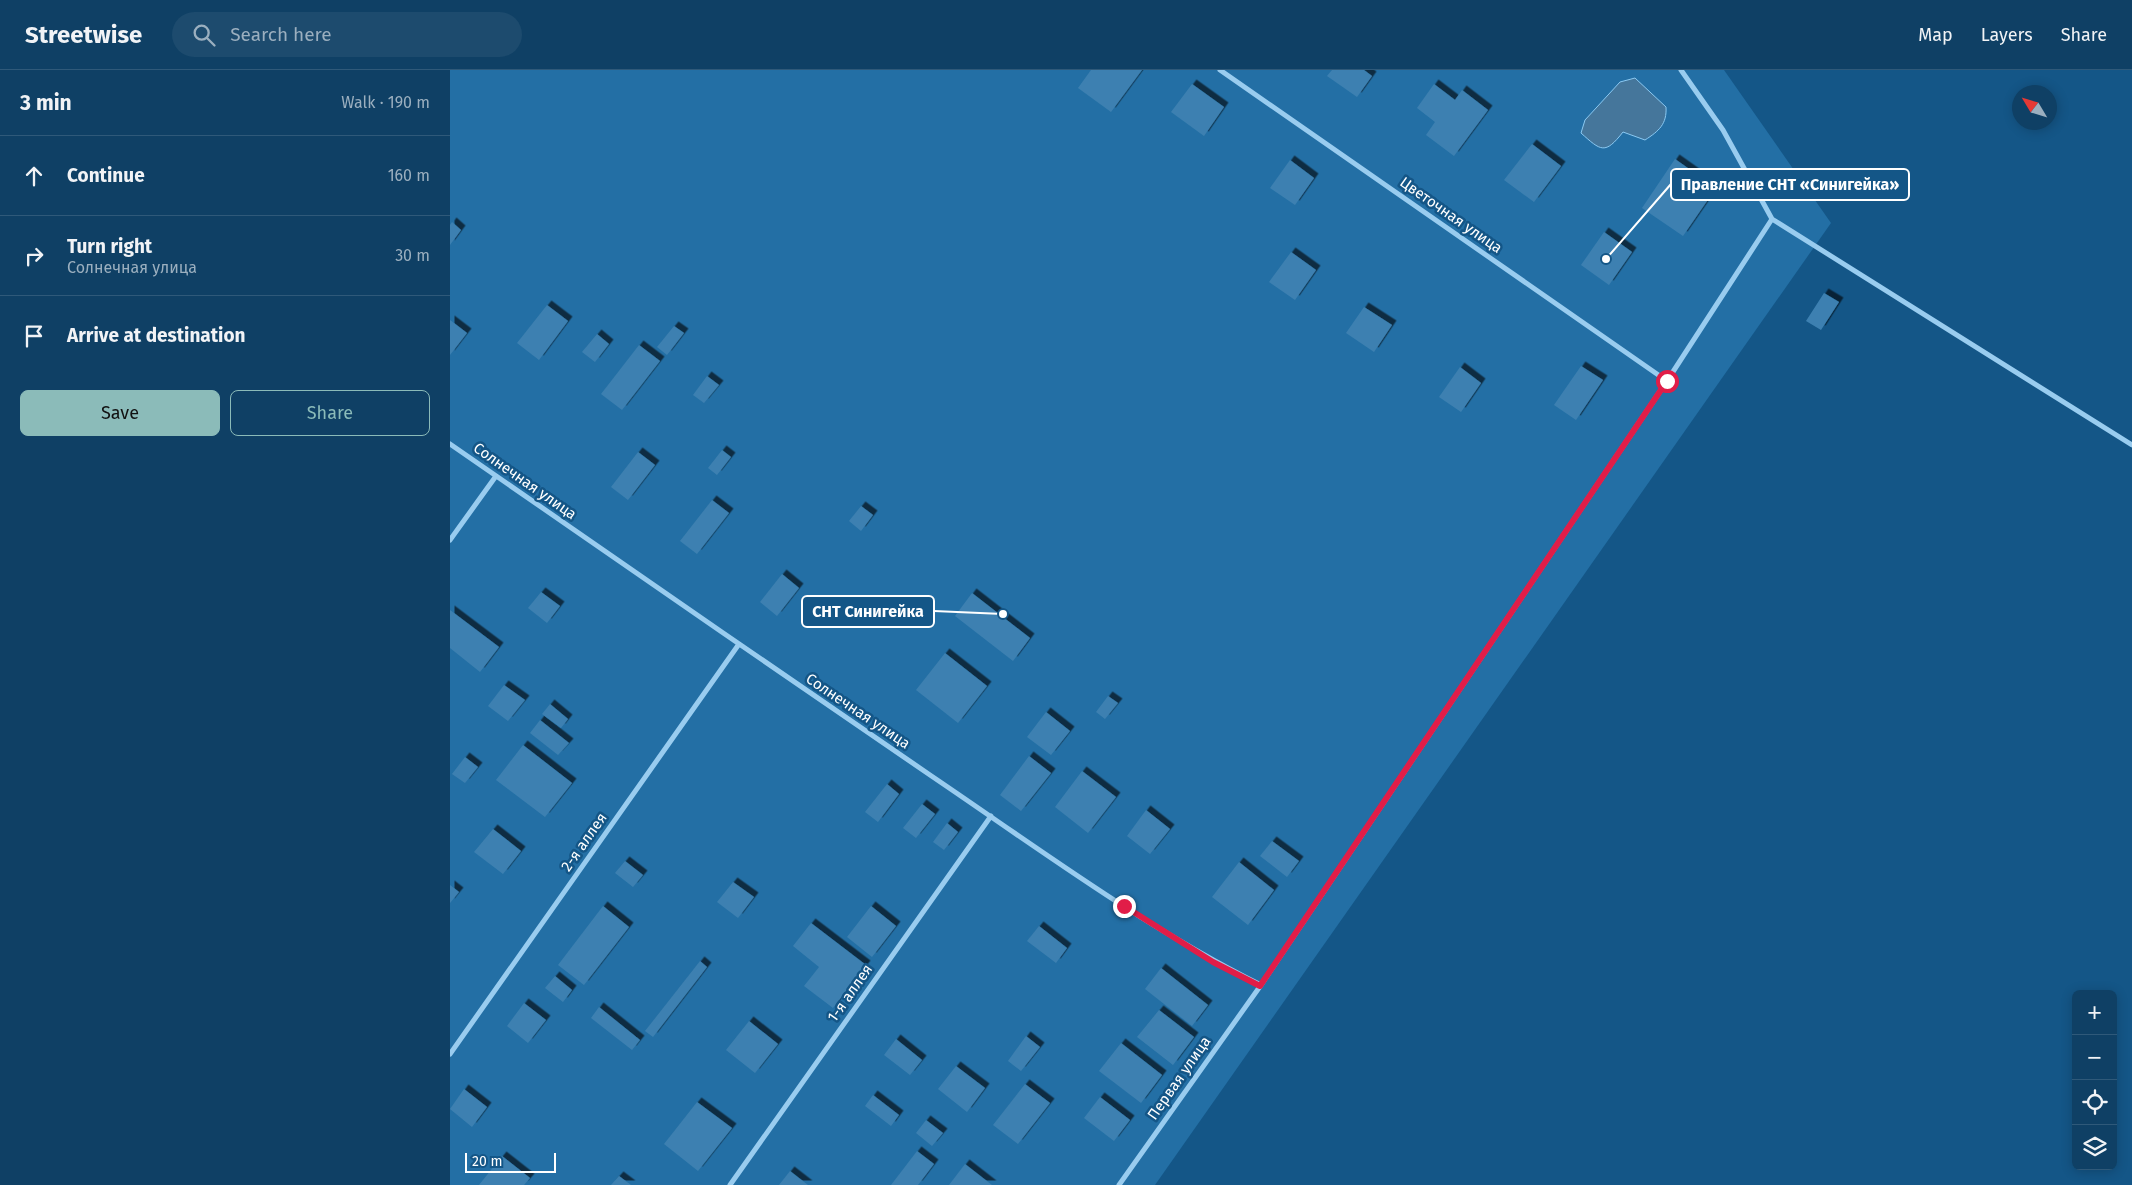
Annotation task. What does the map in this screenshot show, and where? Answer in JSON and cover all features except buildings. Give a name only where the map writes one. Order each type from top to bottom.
[{"type":"street","name":"Цветочная улица","points":[[1220,70],[1667,381]]},
{"type":"street","points":[[1681,70],[1723,130],[1772,219],[2132,445]]},
{"type":"street","name":"Первая улица","points":[[1119,1185],[1260,986],[1667,381],[1772,219]]},
{"type":"street","name":"Солнечная улица","points":[[450,444],[991,816],[1148,921],[1213,962],[1260,986]]},
{"type":"street","points":[[450,540],[496,476]]},
{"type":"street","name":"2-я аллея","points":[[450,1054],[739,644]]},
{"type":"street","name":"1-я аллея","points":[[730,1185],[991,816]]},
{"type":"shaded area","points":[[450,70],[1724,70],[1831,223],[1155,1185],[450,1185]]},
{"type":"shaded area","points":[[1635,78],[1666,107],[1663,123],[1658,130],[1645,140],[1623,132],[1607,147],[1598,147],[1581,133],[1585,120],[1620,82]]},
{"type":"place","name":"Правление СНТ «Синигейка»","points":[[1606,259]]},
{"type":"place","name":"СНТ Синигейка","points":[[1003,614]]},
{"type":"route","points":[[1124,906],[1213,962],[1260,986],[1667,381]]}]
